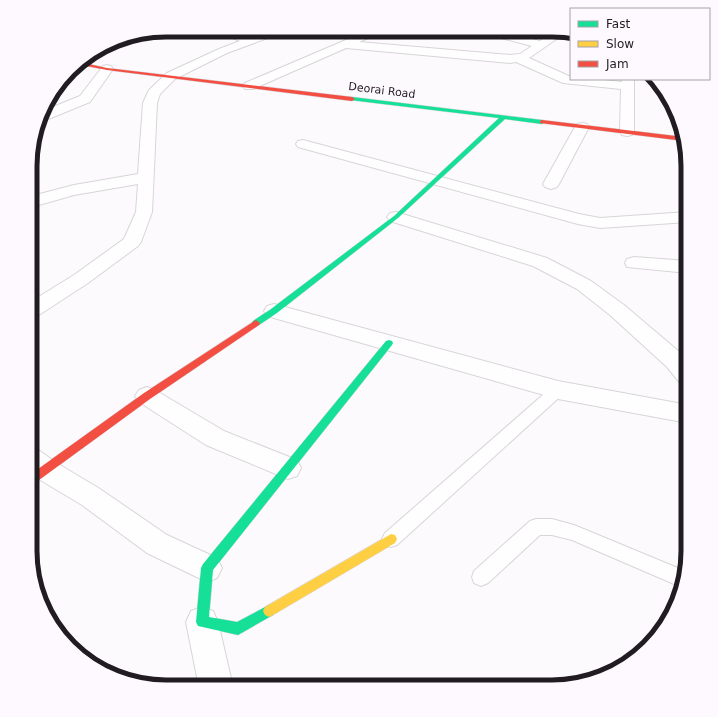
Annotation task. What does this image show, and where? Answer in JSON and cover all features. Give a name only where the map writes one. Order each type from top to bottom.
[{"type":"street","points":[[240,37],[250,41]]},
{"type":"street","points":[[37,304],[81,279],[132,242],[144,212],[150,103],[154,93],[171,76],[223,51],[261,37]]},
{"type":"street","points":[[249,86],[361,37]]},
{"type":"street","points":[[510,37],[542,45]]},
{"type":"street","points":[[344,44],[510,59],[528,54],[554,37]]},
{"type":"street","points":[[518,58],[567,80],[628,83],[627,132]]},
{"type":"street","name":"Deorai Road","points":[[86,65],[107,69],[678,138]]},
{"type":"street","points":[[48,114],[85,99],[107,69]]},
{"type":"street","points":[[37,468],[274,311],[396,217],[504,117]]},
{"type":"street","points":[[551,184],[582,126]]},
{"type":"street","points":[[303,144],[578,220],[600,223],[681,217]]},
{"type":"street","points":[[37,200],[48,196],[146,178]]},
{"type":"street","points":[[396,217],[540,262],[584,286],[617,310],[675,361],[681,368]]},
{"type":"street","points":[[634,263],[681,266]]},
{"type":"street","points":[[274,311],[558,390],[681,413]]},
{"type":"street","points":[[214,680],[202,622],[207,568],[389,343]]},
{"type":"street","points":[[147,396],[215,438],[288,468]]},
{"type":"street","points":[[37,470],[90,497],[157,544],[207,568]]},
{"type":"street","points":[[202,622],[238,629],[392,539]]},
{"type":"lane","points":[[392,539],[558,390]]},
{"type":"lane","points":[[481,577],[536,527],[552,527],[574,533],[678,577]]},
{"type":"traffic: fast","points":[[352,99],[542,122]]},
{"type":"traffic: fast","points":[[256,323],[274,311],[396,217],[504,117]]},
{"type":"traffic: fast","points":[[269,611],[238,629],[202,622],[207,568],[389,343]]},
{"type":"traffic: slow","points":[[269,611],[391,539]]},
{"type":"traffic: jam","points":[[86,65],[107,69],[352,99]]},
{"type":"traffic: jam","points":[[542,122],[678,138]]},
{"type":"traffic: jam","points":[[37,476],[147,396],[256,323]]}]
